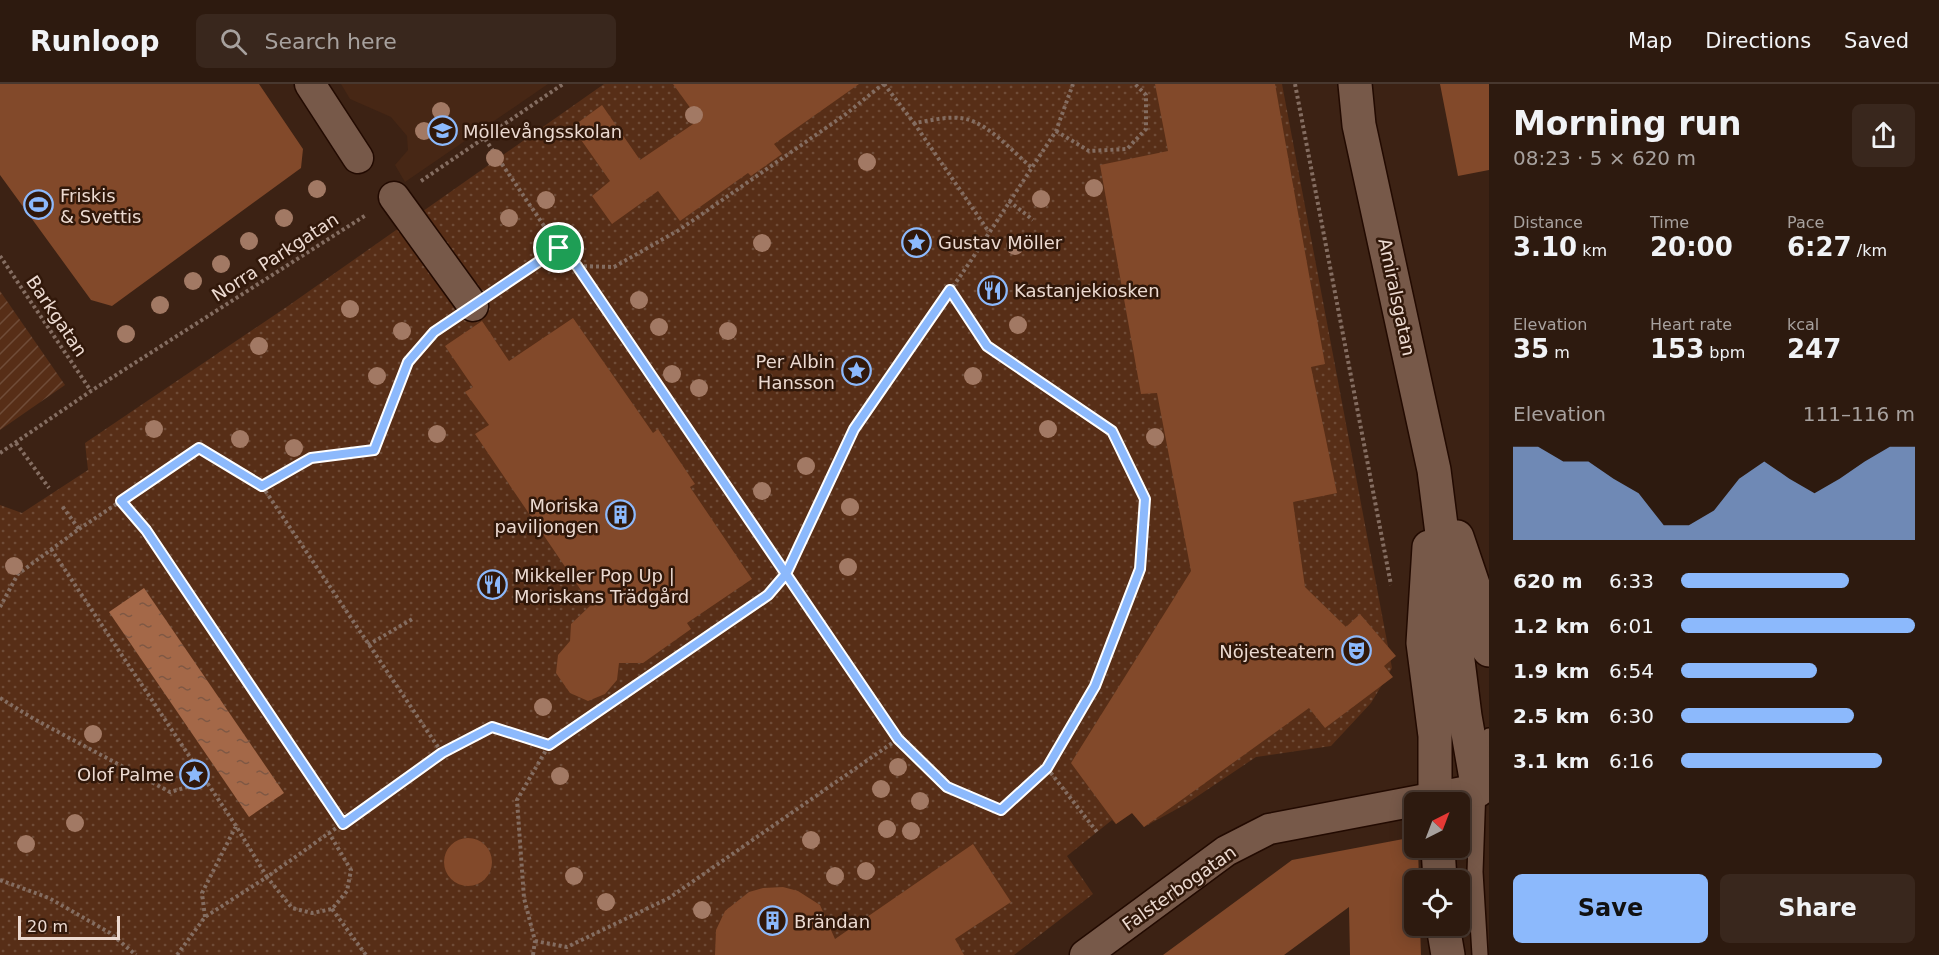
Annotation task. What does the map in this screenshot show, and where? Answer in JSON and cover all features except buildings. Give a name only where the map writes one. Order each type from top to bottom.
[{"type":"main road","name":"Amiralsgatan","points":[[1344,84],[1359,125]]},
{"type":"main road","name":"Amiralsgatan","points":[[1355,84],[1359,125],[1434,470],[1465,716],[1483,788]]},
{"type":"main road","name":"Amiralsgatan","points":[[1434,470],[1484,617],[1489,650]]},
{"type":"main road","name":"Amiralsgatan","points":[[1434,470],[1423,643],[1435,736],[1435,792]]},
{"type":"main road","points":[[1445,936],[1448,955]]},
{"type":"street","points":[[310,84],[358,158]]},
{"type":"street","points":[[394,197],[473,306]]},
{"type":"street","name":"Falsterbogatan","points":[[1467,792],[1483,788]]},
{"type":"street","name":"Falsterbogatan","points":[[1085,955],[1226,851],[1269,829],[1404,805]]},
{"type":"lane","name":"Amiralsgatan","points":[[1480,955],[1475,872],[1489,736]]},
{"type":"path","name":"Norra Parkgatan","points":[[0,453],[91,391],[485,139],[563,84]]},
{"type":"path","points":[[577,266],[614,267],[679,230],[846,114],[884,84],[914,123],[989,232]]},
{"type":"path","points":[[533,955],[535,941],[524,898],[517,800],[549,745],[768,595],[786,574],[854,429],[1056,130],[1073,84]]},
{"type":"path","points":[[1056,130],[1089,151],[1127,149],[1146,129],[1146,94],[1135,84]]},
{"type":"path","points":[[1295,84],[1392,595]]},
{"type":"path","points":[[914,123],[946,118],[966,119],[982,127],[1031,167]]},
{"type":"path","points":[[485,139],[559,248],[577,266],[898,739],[947,787],[1001,810],[1047,768],[1095,686],[1140,569],[1145,499],[1112,431],[987,346],[950,290]]},
{"type":"path","points":[[1009,201],[1033,219]]},
{"type":"path","points":[[262,486],[311,458],[374,450],[408,362],[434,332],[559,248]]},
{"type":"path","name":"Barkgatan","points":[[0,256],[91,391]]},
{"type":"path","points":[[16,443],[49,488]]},
{"type":"path","points":[[0,607],[18,574],[79,529],[199,448],[262,486],[442,753]]},
{"type":"path","points":[[121,501],[146,530],[343,824]]},
{"type":"path","points":[[62,506],[79,529]]},
{"type":"path","points":[[51,549],[205,782],[236,825],[267,877],[292,908],[312,913],[332,909],[346,891],[351,870],[329,834]]},
{"type":"path","points":[[368,645],[414,618]]},
{"type":"path","points":[[0,698],[34,719],[170,792],[205,782]]},
{"type":"path","points":[[177,955],[205,917],[267,877],[442,753],[492,727],[549,745]]},
{"type":"path","points":[[535,941],[567,948],[669,898],[898,739]]},
{"type":"path","points":[[1047,768],[1097,832]]},
{"type":"path","points":[[205,917],[202,893],[236,825]]},
{"type":"path","points":[[0,880],[49,898],[110,933],[136,955]]},
{"type":"path","points":[[332,909],[366,955]]},
{"type":"shaded area","name":"Möllevångsskolan","points":[[341,84],[548,84],[405,182],[395,165],[408,150],[407,136],[391,117],[350,99]]},
{"type":"shaded area","points":[[604,84],[1282,84],[1392,668],[1371,703],[1331,746],[1256,757],[1186,804],[1144,827],[1132,813],[1116,824],[1112,820],[1067,856],[1093,894],[1014,955],[0,955],[0,505],[22,513],[88,470],[85,443],[288,306]]},
{"type":"shaded area","points":[[0,291],[65,385],[0,430]]},
{"type":"water","points":[[144,588],[284,793],[249,817],[109,612]]},
{"type":"place","name":"Möllevångsskolan","points":[[442,131]]},
{"type":"place","name":"Friskis & Svettis","points":[[39,205]]},
{"type":"place","name":"Gustav Möller","points":[[917,242]]},
{"type":"place","name":"Kastanjekiosken","points":[[993,290]]},
{"type":"place","name":"Per Albin Hansson","points":[[856,371]]},
{"type":"place","name":"Moriska paviljongen","points":[[620,515]]},
{"type":"place","name":"Mikkeller Pop Up | Moriskans Trädgård","points":[[493,585]]},
{"type":"place","name":"Nöjesteatern","points":[[1356,651]]},
{"type":"place","name":"Olof Palme","points":[[195,774]]},
{"type":"place","name":"Brändan","points":[[773,921]]},
{"type":"route","points":[[559,248],[434,332],[408,362],[374,450],[311,458],[262,486],[199,448],[121,501],[146,530],[343,824],[442,753],[492,727],[549,745],[768,595],[786,574],[854,429],[950,290],[987,346],[1112,431],[1145,499],[1140,569],[1095,686],[1047,768],[1001,810],[947,787],[898,739],[786,574],[674,411],[577,266],[559,248]]}]
